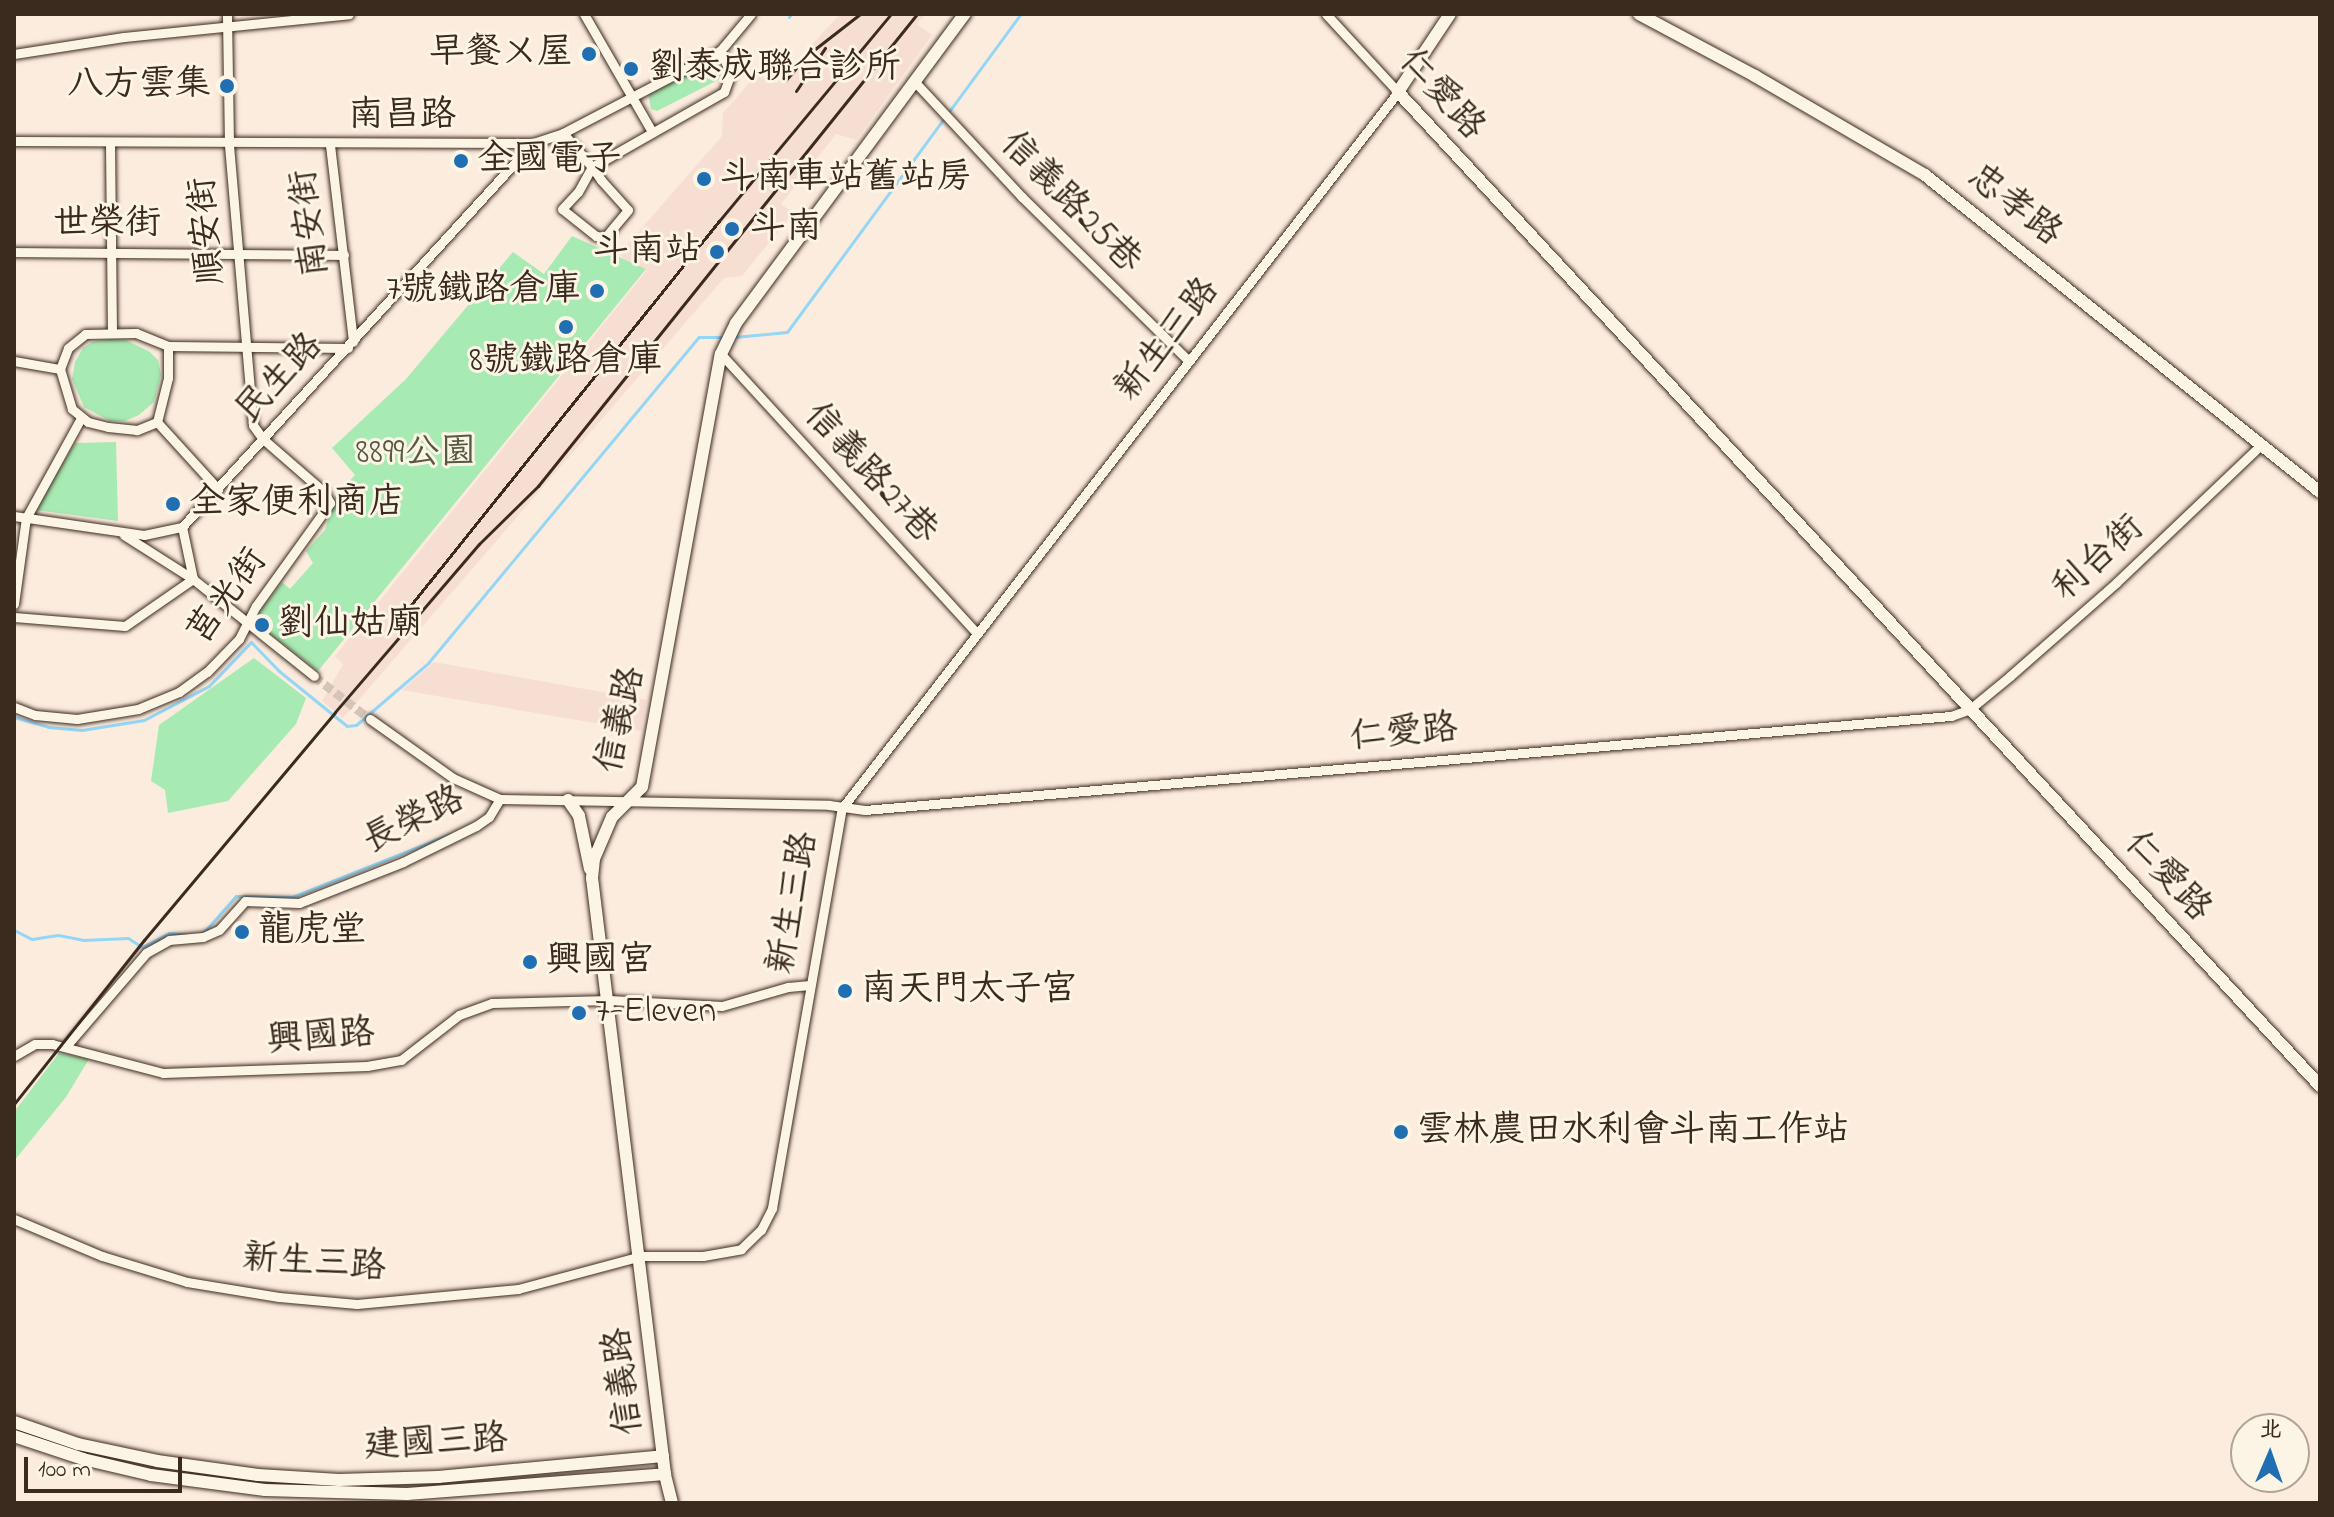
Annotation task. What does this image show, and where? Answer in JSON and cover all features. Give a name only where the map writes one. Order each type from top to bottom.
[{"type":"street","name":"順安街","points":[[227,14],[229,144],[238,253],[253,425],[263,439]]},
{"type":"street","points":[[14,54],[227,26],[349,14]]},
{"type":"street","points":[[584,14],[652,132]]},
{"type":"street","name":"南昌路","points":[[14,141],[330,145],[533,143],[563,133],[720,51],[751,14]]},
{"type":"street","name":"信義路","points":[[672,1503],[665,1474],[641,1256],[592,878],[605,829],[612,817],[642,787],[721,354],[745,310],[965,14]]},
{"type":"street","name":"仁愛路","points":[[1326,14],[2320,1086]]},
{"type":"street","name":"新生三路","points":[[14,1219],[102,1256],[187,1282],[279,1297],[357,1304],[518,1289],[641,1256],[741,1249],[761,1230],[772,1208],[842,808],[1398,92],[1450,14]]},
{"type":"street","name":"忠孝路","points":[[1639,14],[1755,76],[1925,175],[2320,492]]},
{"type":"street","points":[[563,133],[592,167],[628,210],[605,237],[596,236],[562,209],[578,192],[592,167],[724,92],[731,73],[720,51]]},
{"type":"street","name":"信義路25巷","points":[[915,82],[1013,188],[1189,361]]},
{"type":"street","points":[[110,143],[112,331]]},
{"type":"street","name":"民生路","points":[[182,527],[533,143]]},
{"type":"street","name":"南安街","points":[[330,145],[344,255],[350,345]]},
{"type":"street","name":"世榮街","points":[[14,252],[344,255]]},
{"type":"street","points":[[157,422],[137,430],[108,427],[81,418],[66,397],[60,369],[68,348],[85,334],[112,331],[136,333],[168,346],[350,345]]},
{"type":"street","points":[[157,422],[168,378],[168,346]]},
{"type":"street","name":"信義路27巷","points":[[721,354],[977,633]]},
{"type":"street","points":[[14,361],[60,369]]},
{"type":"street","points":[[14,604],[26,518],[81,418]]},
{"type":"street","points":[[157,422],[218,489]]},
{"type":"street","name":"莒光街","points":[[14,707],[35,715],[77,719],[153,705],[179,692],[207,672],[239,639],[256,606],[330,503],[324,492],[263,439]]},
{"type":"street","name":"利台街","points":[[1970,709],[2117,582],[2260,446]]},
{"type":"street","points":[[14,516],[122,534],[144,535],[182,527],[193,579]]},
{"type":"street","points":[[122,534],[193,579],[314,676]]},
{"type":"street","points":[[14,617],[125,626],[193,579]]},
{"type":"street","name":"仁愛路","points":[[842,808],[881,809],[1951,716],[1970,709]]},
{"type":"street","points":[[370,719],[453,778],[500,799]]},
{"type":"street","name":"長榮路","points":[[67,1045],[146,953],[169,940],[203,937],[219,930],[245,901],[299,903],[403,862],[476,826],[489,817],[500,799],[632,800],[842,808]]},
{"type":"street","points":[[568,800],[579,816],[592,878]]},
{"type":"street","name":"興國路","points":[[14,1056],[35,1044],[67,1045],[128,1067],[163,1073],[367,1066],[401,1060],[448,1022],[479,1006],[549,1000],[722,1006],[788,987],[810,985]]},
{"type":"street","name":"建國三路","points":[[14,1422],[78,1444],[212,1469],[339,1480],[438,1477],[663,1456]]},
{"type":"street","name":"建國三路","points":[[14,1436],[83,1459],[214,1485],[407,1494],[665,1474]]},
{"type":"shaded area","points":[[840,14],[926,14],[917,24],[932,35],[856,140],[836,134],[781,204],[793,213],[742,276],[724,278],[343,718],[322,701],[343,664],[335,656],[647,270],[622,258],[620,253],[722,136],[723,113],[757,74],[777,83]]},
{"type":"shaded area","points":[[434,662],[647,700],[641,731],[402,690]]},
{"type":"green space","points":[[707,63],[719,69],[722,78],[657,111],[651,109],[648,92]]},
{"type":"green space","name":"8899公園","points":[[572,236],[646,269],[318,671],[253,620],[282,582],[290,589],[313,563],[306,551],[325,530],[335,496],[355,475],[332,448],[406,379],[513,252],[544,274]]},
{"type":"green space","points":[[126,340],[150,352],[158,360],[161,375],[154,402],[139,415],[125,421],[110,421],[84,407],[72,379],[75,362],[83,348],[92,342]]},
{"type":"green space","points":[[116,442],[118,521],[36,510],[75,443]]},
{"type":"green space","points":[[254,658],[306,698],[296,724],[228,801],[168,813],[165,790],[151,781],[159,725]]},
{"type":"green space","points":[[59,1053],[89,1059],[66,1097],[14,1161],[14,1112]]},
{"type":"waterway","points":[[734,337],[787,332],[1021,14]]},
{"type":"waterway","points":[[14,717],[48,727],[82,730],[144,720],[209,686],[251,642],[279,671],[347,726],[356,725],[428,663],[699,337],[726,337]]},
{"type":"waterway","points":[[204,932],[236,896],[292,897],[450,834]]},
{"type":"waterway","points":[[14,930],[32,939],[58,935],[83,940],[128,938],[142,947],[169,933],[185,934]]},
{"type":"tunnel","points":[[314,676],[370,719]]},
{"type":"railway","points":[[785,81],[806,56],[860,14]]},
{"type":"railway","points":[[390,631],[719,221],[891,14]]},
{"type":"railway","points":[[14,1104],[144,940],[335,712],[479,544],[538,486],[917,14]]},
{"type":"railway","points":[[796,91],[825,48]]},
{"type":"place","name":"早餐ㄨ屋","points":[[589,54]]},
{"type":"place","name":"劉泰成聯合診所","points":[[631,69]]},
{"type":"place","name":"八方雲集","points":[[227,86]]},
{"type":"place","name":"全國電子","points":[[461,161]]},
{"type":"place","name":"斗南車站舊站房","points":[[704,179]]},
{"type":"place","name":"斗南","points":[[732,229]]},
{"type":"place","name":"斗南站","points":[[717,252]]},
{"type":"place","name":"7號鐵路倉庫","points":[[597,291]]},
{"type":"place","name":"8號鐵路倉庫","points":[[566,327]]},
{"type":"place","name":"全家便利商店","points":[[173,504]]},
{"type":"place","name":"劉仙姑廟","points":[[262,625]]},
{"type":"place","name":"龍虎堂","points":[[242,932]]},
{"type":"place","name":"興國宮","points":[[530,962]]},
{"type":"place","name":"南天門太子宮","points":[[845,991]]},
{"type":"place","name":"7-Eleven","points":[[579,1013]]},
{"type":"place","name":"雲林農田水利會斗南工作站","points":[[1401,1132]]}]
